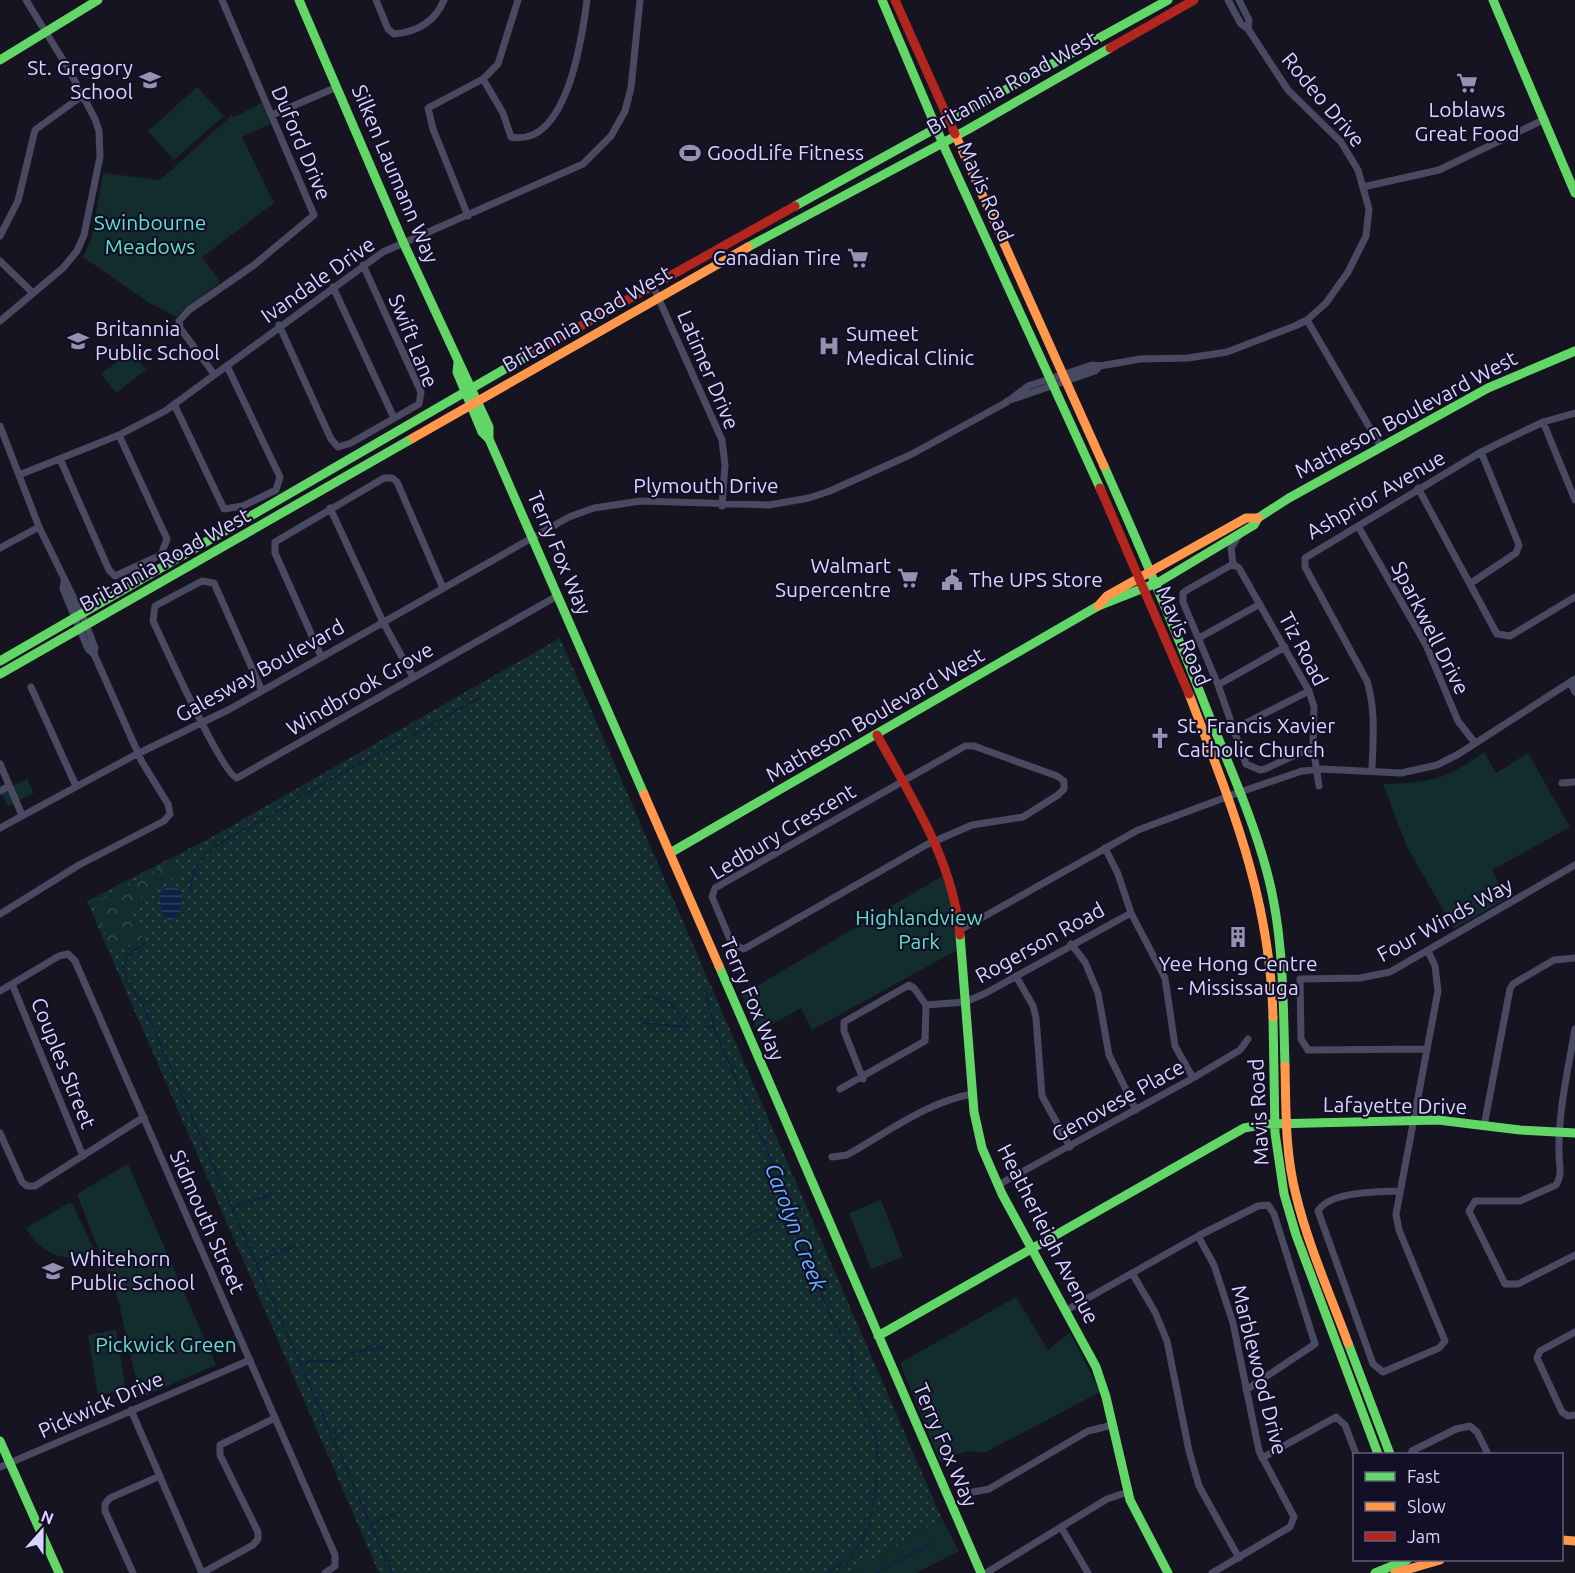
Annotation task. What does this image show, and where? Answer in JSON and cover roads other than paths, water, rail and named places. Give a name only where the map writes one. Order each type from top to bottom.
[{"type":"main road","points":[[0,60],[98,0]]},
{"type":"main road","name":"Silken Laumann Way","points":[[299,0],[474,403]]},
{"type":"main road","name":"Mavis Road","points":[[882,0],[997,263],[1140,578],[1182,676],[1228,797],[1255,877],[1267,934],[1272,977],[1275,1124],[1284,1194],[1296,1235],[1377,1453]]},
{"type":"main road","name":"Mavis Road","points":[[895,0],[1153,578],[1240,792],[1267,872],[1278,929],[1283,979],[1286,1124],[1294,1184],[1307,1234],[1389,1453]]},
{"type":"main road","name":"Britannia Road West","points":[[0,674],[80,621],[468,390],[1168,0]]},
{"type":"main road","name":"Britannia Road West","points":[[0,661],[80,621],[474,403],[771,234],[944,143],[1194,0]]},
{"type":"main road","points":[[1493,0],[1575,193]]},
{"type":"main road","points":[[997,263],[1010,258]]},
{"type":"main road","name":"Matheson Boulevard West","points":[[1098,606],[1116,602],[1144,588],[1153,578],[1246,518],[1258,518],[1488,388],[1575,351]]},
{"type":"main road","name":"Terry Fox Way","points":[[474,403],[482,432],[489,439],[532,536],[981,1573]]},
{"type":"main road","name":"Matheson Boulevard West","points":[[670,853],[1098,606],[1107,596],[1140,578],[1153,578],[1210,552],[1254,525],[1258,518]]},
{"type":"main road","name":"Heatherleigh Avenue","points":[[877,735],[935,841],[951,882],[960,930],[973,1094],[982,1148],[998,1185],[1098,1371],[1128,1492],[1144,1531],[1168,1573]]},
{"type":"main road","name":"Lafayette Drive","points":[[878,1336],[1234,1132],[1275,1124],[1438,1120],[1575,1133]]},
{"type":"main road","points":[[0,1441],[59,1573]]},
{"type":"main road","points":[[1375,1573],[1405,1561]]},
{"type":"main road","points":[[1395,1573],[1429,1561],[1433,1573]]},
{"type":"street","points":[[0,321],[63,268],[77,251],[84,235],[100,157],[99,131],[82,96],[26,0]]},
{"type":"street","name":"Duford Drive","points":[[214,374],[180,328],[179,321],[189,310],[254,265],[314,215],[222,0]]},
{"type":"street","points":[[376,0],[388,29],[394,34],[426,25],[436,15],[444,0]]},
{"type":"street","points":[[468,216],[433,129],[428,108],[483,79],[498,64],[518,0]]},
{"type":"street","points":[[483,79],[502,113],[511,136],[527,137],[543,128],[553,118],[566,94],[587,0]]},
{"type":"street","name":"Ivandale Drive","points":[[19,475],[119,435],[174,404],[363,265],[404,244],[571,171],[589,159],[611,136],[625,111],[632,88],[640,0]]},
{"type":"street","name":"Rodeo Drive","points":[[1052,382],[1095,371],[1100,366],[1140,359],[1188,358],[1227,352],[1307,320],[1326,303],[1348,272],[1366,236],[1369,209],[1358,170],[1341,142],[1288,90],[1248,29],[1241,24],[1228,0]]},
{"type":"street","name":"Rodeo Drive","points":[[1239,0],[1249,20],[1248,29]]},
{"type":"street","points":[[272,115],[337,87]]},
{"type":"street","points":[[0,236],[18,201],[35,130],[82,96]]},
{"type":"street","points":[[1363,187],[1439,170],[1545,119]]},
{"type":"street","points":[[0,261],[33,294]]},
{"type":"street","name":"Swift Lane","points":[[363,265],[421,392],[419,404],[394,418]]},
{"type":"street","name":"Latimer Drive","points":[[653,286],[722,440],[725,465],[722,506]]},
{"type":"street","points":[[279,325],[331,439],[338,447],[346,446],[394,418],[333,287]]},
{"type":"street","points":[[1307,320],[1381,447]]},
{"type":"street","points":[[174,404],[224,508],[243,506],[276,490],[280,477],[227,366]]},
{"type":"street","name":"Plymouth Drive","points":[[532,536],[594,508],[641,501],[722,506],[769,506],[830,491],[912,454],[1006,402],[1017,392],[1052,382]]},
{"type":"street","name":"Ashprior Avenue","points":[[1372,770],[1374,717],[1369,688],[1304,561],[1308,554],[1481,453],[1543,422],[1575,413]]},
{"type":"street","points":[[1543,422],[1575,500]]},
{"type":"street","points":[[0,426],[40,530],[64,582],[63,589],[80,621],[88,649],[94,654],[139,754],[168,804],[170,814],[164,821],[79,865],[0,914]]},
{"type":"street","points":[[60,459],[109,570],[115,576],[161,555],[167,539],[119,435]]},
{"type":"street","points":[[1471,583],[1516,553],[1519,545],[1481,453]]},
{"type":"street","points":[[321,656],[274,546],[282,535],[330,508],[384,478],[394,479],[443,588]]},
{"type":"street","points":[[1418,488],[1497,634],[1507,637],[1575,597]]},
{"type":"street","points":[[330,508],[383,622],[414,677]]},
{"type":"street","name":"Sparkwell Drive","points":[[1358,526],[1426,645],[1458,721],[1475,743]]},
{"type":"street","points":[[0,548],[40,530]]},
{"type":"street","points":[[1210,552],[1222,550],[1230,555],[1232,545],[1242,531]]},
{"type":"street","name":"Galesway Boulevard","points":[[0,828],[76,786],[202,724],[532,536]]},
{"type":"street","name":"Tiz Road","points":[[1230,555],[1233,564],[1260,604],[1309,691],[1314,707],[1313,747],[1319,786]]},
{"type":"street","points":[[1233,564],[1183,593],[1183,602],[1218,685],[1246,764],[1260,770],[1293,758],[1313,747]]},
{"type":"street","points":[[202,724],[153,621],[155,606],[202,581],[214,584],[262,691]]},
{"type":"street","name":"Windbrook Grove","points":[[202,724],[228,772],[237,778],[557,596]]},
{"type":"street","points":[[1199,638],[1260,604]]},
{"type":"street","points":[[1218,685],[1285,647]]},
{"type":"street","points":[[960,930],[1138,830],[1302,771],[1317,769],[1401,772],[1421,769],[1447,760],[1573,681],[1575,692]]},
{"type":"street","points":[[31,687],[76,786]]},
{"type":"street","points":[[1234,729],[1309,691]]},
{"type":"street","points":[[903,782],[969,746],[1064,781],[1062,793],[1026,816],[972,825],[935,841]]},
{"type":"street","points":[[0,764],[22,815]]},
{"type":"street","name":"Ledbury Crescent","points":[[903,782],[715,888],[712,897],[732,944],[743,950],[935,841]]},
{"type":"street","points":[[1562,783],[1575,782]]},
{"type":"street","points":[[0,791],[9,786]]},
{"type":"street","points":[[1105,848],[1118,874],[1131,913],[1165,978],[1170,1025],[1175,1046],[1193,1078]]},
{"type":"street","name":"Four Winds Way","points":[[1427,1049],[1314,1052],[1306,1049],[1301,1040],[1300,979],[1380,975],[1428,951],[1575,865]]},
{"type":"street","name":"Rogerson Road","points":[[965,1002],[1131,913]]},
{"type":"street","points":[[1071,944],[1085,962],[1098,993],[1109,1055],[1136,1110]]},
{"type":"street","points":[[1399,1191],[1350,1194],[1323,1205],[1318,1211],[1373,1364],[1383,1372],[1440,1348],[1445,1341],[1397,1224],[1396,1207],[1427,1049],[1438,983],[1435,966],[1428,951]]},
{"type":"street","name":"Sidmouth Street","points":[[0,990],[59,956],[68,954],[75,961],[335,1555],[335,1566],[325,1573]]},
{"type":"street","points":[[1484,1126],[1512,984],[1554,960],[1575,958]]},
{"type":"street","points":[[1016,976],[1033,1006],[1036,1018],[1042,1096],[1070,1147]]},
{"type":"street","name":"Couples Street","points":[[12,984],[83,1156]]},
{"type":"street","points":[[840,1089],[863,1078],[925,1041],[926,1005],[915,988],[909,986],[844,1022],[844,1031],[863,1078]]},
{"type":"street","points":[[926,1005],[965,1002]]},
{"type":"street","points":[[1575,1029],[1560,1133],[1562,1174],[1556,1185],[1520,1202],[1475,1201],[1469,1211],[1505,1284],[1518,1284],[1575,1255]]},
{"type":"street","name":"Genovese Place","points":[[998,1185],[1193,1078],[1240,1050],[1248,1039]]},
{"type":"street","points":[[832,1157],[847,1155],[929,1109],[958,1096],[973,1094]]},
{"type":"street","points":[[0,1133],[22,1182],[27,1186],[35,1185],[144,1117]]},
{"type":"street","points":[[1065,1311],[1198,1236],[1257,1206],[1271,1207],[1315,1342],[1311,1350],[1246,1390]]},
{"type":"street","name":"Marblewood Drive","points":[[1198,1236],[1214,1265],[1229,1309],[1262,1458],[1294,1520],[1290,1527],[1212,1573]]},
{"type":"street","points":[[1132,1273],[1155,1312],[1167,1341],[1189,1451],[1199,1486],[1239,1558]]},
{"type":"street","points":[[1575,1332],[1540,1352],[1537,1358],[1562,1412],[1568,1416],[1575,1415]]},
{"type":"street","name":"Pickwick Drive","points":[[0,1467],[250,1360]]},
{"type":"street","points":[[131,1410],[202,1573],[253,1545],[258,1539],[258,1532],[220,1455],[220,1446],[222,1442],[275,1418]]},
{"type":"street","points":[[1262,1458],[1336,1417],[1345,1425],[1355,1453]]},
{"type":"street","points":[[974,1492],[988,1489],[1088,1431],[1113,1425]]},
{"type":"street","points":[[1412,1453],[1421,1446],[1456,1429],[1470,1426],[1477,1432],[1487,1453]]},
{"type":"street","points":[[133,1573],[105,1511],[105,1504],[110,1498],[160,1476]]},
{"type":"street","points":[[986,1573],[1107,1499],[1128,1492]]},
{"type":"street","points":[[1061,1527],[1088,1573]]},
{"type":"water","points":[[168,887],[179,889],[182,895],[178,916],[170,921],[162,914],[159,893]]},
{"type":"waterway","points":[[190,891],[198,864],[217,846],[301,796],[479,698]]},
{"type":"waterway","points":[[146,943],[135,950],[124,964],[127,979],[143,1005],[392,1573]]},
{"type":"waterway","name":"Carolyn Creek","points":[[705,990],[716,1033],[794,1214],[794,1226],[832,1320],[851,1349],[854,1366],[851,1378],[876,1439],[879,1463]]},
{"type":"waterway","points":[[645,996],[671,1003],[688,1027]]},
{"type":"waterway","points":[[144,1003],[154,999]]},
{"type":"waterway","points":[[643,1023],[687,1027]]},
{"type":"waterway","points":[[704,1027],[715,1026]]},
{"type":"waterway","points":[[232,1211],[235,1207],[271,1194]]},
{"type":"waterway","points":[[769,1222],[782,1218],[793,1221]]},
{"type":"waterway","points":[[747,1236],[763,1226]]},
{"type":"waterway","points":[[257,1265],[260,1260],[296,1246]]},
{"type":"waterway","points":[[300,1364],[312,1360],[342,1362],[347,1354],[385,1346]]},
{"type":"waterway","points":[[334,1439],[349,1427]]},
{"type":"waterway","name":"Carolyn Creek","points":[[871,1517],[877,1477]]},
{"type":"waterway","points":[[370,1524],[394,1514]]},
{"type":"waterway","name":"Carolyn Creek","points":[[827,1573],[854,1553],[863,1540],[869,1523]]},
{"type":"waterway","name":"Carolyn Creek","points":[[877,1573],[932,1543]]},
{"type":"place","name":"St. Gregory School","points":[[150,80]]},
{"type":"place","name":"Loblaws Great Food","points":[[1467,83]]},
{"type":"place","name":"GoodLife Fitness","points":[[690,153]]},
{"type":"place","name":"Canadian Tire","points":[[858,258]]},
{"type":"place","name":"Britannia Public School","points":[[78,341]]},
{"type":"place","name":"Sumeet Medical Clinic","points":[[829,346]]},
{"type":"place","name":"Walmart Supercentre","points":[[908,578]]},
{"type":"place","name":"The UPS Store","points":[[952,580]]},
{"type":"place","name":"St. Francis Xavier Catholic Church","points":[[1160,738]]},
{"type":"place","name":"Yee Hong Centre - Mississauga","points":[[1238,937]]},
{"type":"place","name":"Whitehorn Public School","points":[[53,1271]]},
{"type":"park label","name":"Swinbourne Meadows","points":[[150,235]]},
{"type":"park label","name":"Highlandview Park","points":[[919,930]]},
{"type":"park label","name":"Pickwick Green","points":[[166,1345]]}]
